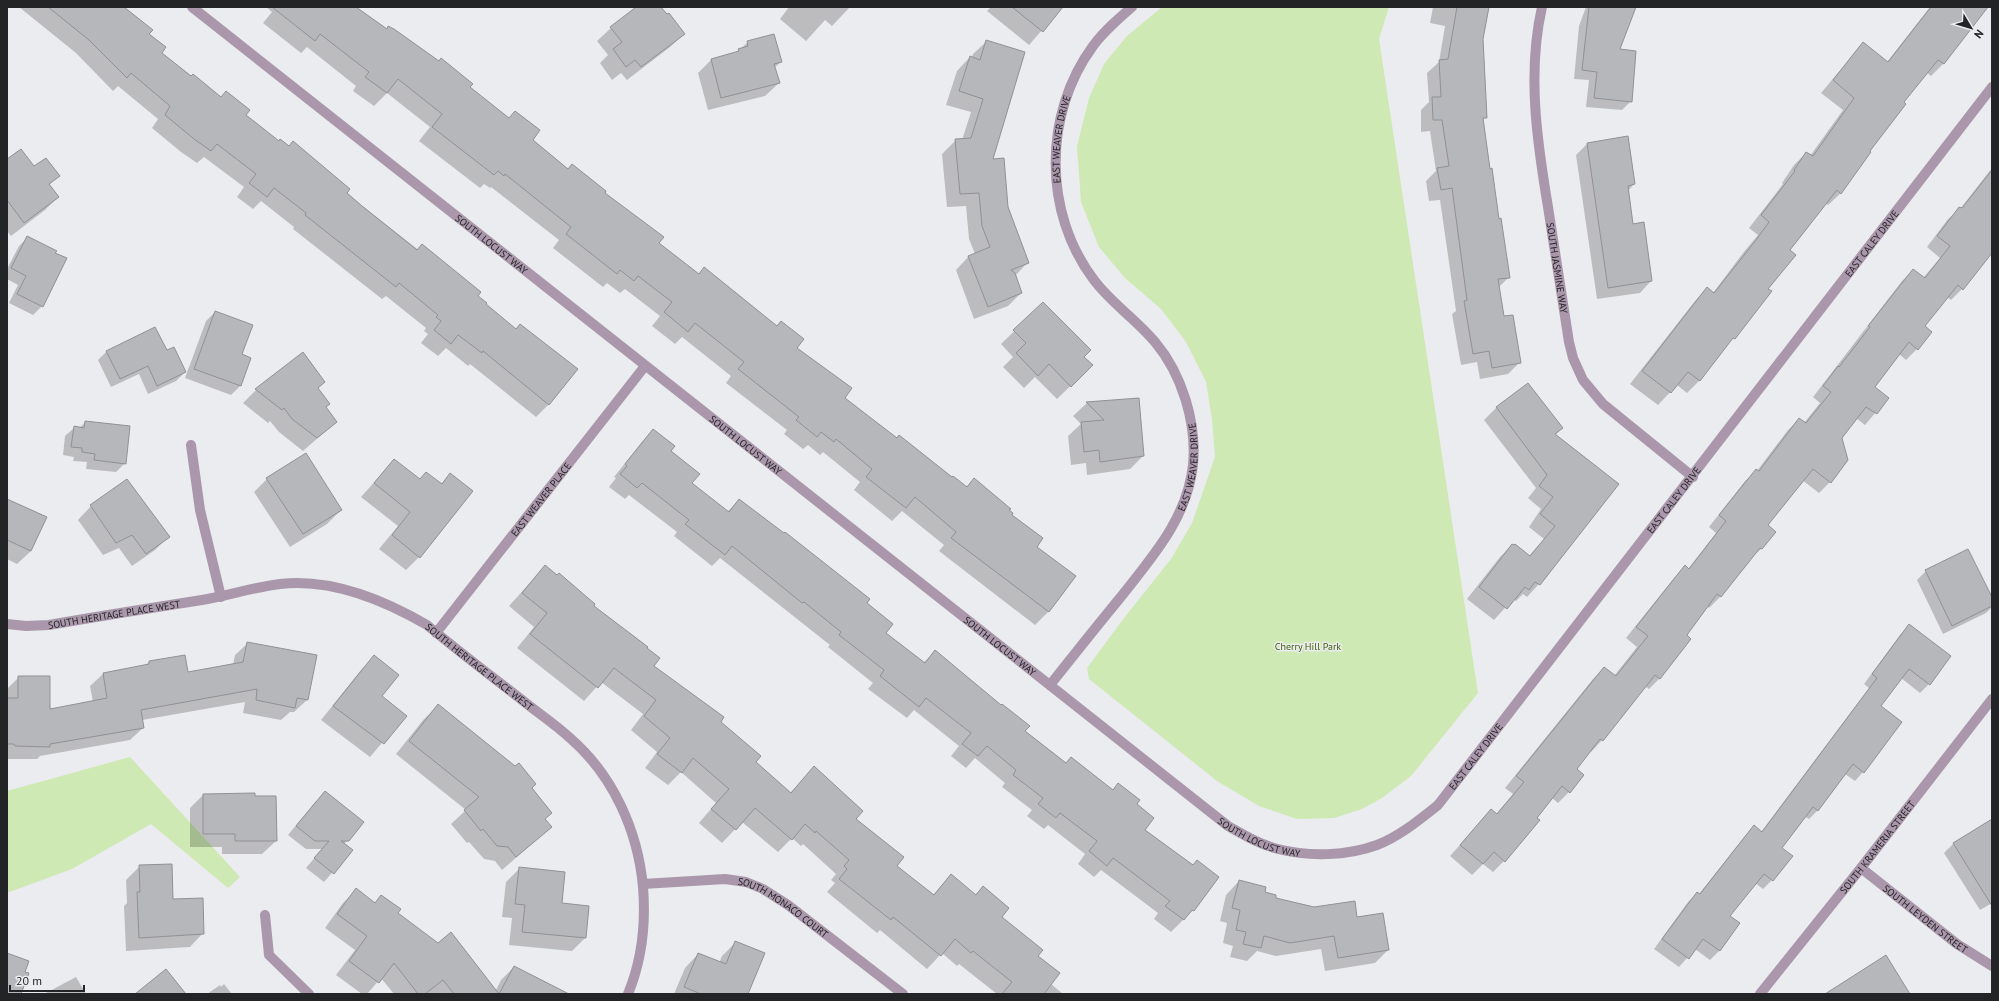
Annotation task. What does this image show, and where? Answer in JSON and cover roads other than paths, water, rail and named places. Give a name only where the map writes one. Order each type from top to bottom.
[{"type":"street","name":"SOUTH LOCUST WAY","points":[[192,7],[1228,826],[1277,849],[1315,854]]},
{"type":"street","name":"EAST WEAVER DRIVE","points":[[1050,685],[1167,538],[1186,496],[1193,466],[1194,439],[1187,400],[1167,358],[1155,342],[1118,308],[1103,291],[1077,254],[1062,218],[1056,184],[1056,146],[1063,107],[1075,75],[1093,46],[1110,26],[1132,7]]},
{"type":"street","name":"SOUTH JASMINE WAY","points":[[1542,7],[1535,48],[1534,84],[1539,152],[1568,342],[1573,358],[1583,380],[1602,404],[1692,477]]},
{"type":"street","name":"EAST CALEY DRIVE","points":[[1315,854],[1346,852],[1377,845],[1398,834],[1438,805],[1992,86]]},
{"type":"street","name":"EAST WEAVER PLACE","points":[[436,633],[645,366]]},
{"type":"street","points":[[191,445],[200,510],[221,597]]},
{"type":"street","name":"SOUTH HERITAGE PLACE WEST","points":[[7,624],[26,626],[49,624],[221,597],[280,584],[310,584],[338,588],[370,597],[421,622],[571,738],[598,768],[608,782],[632,832],[640,863],[643,884],[644,929],[639,961],[628,994]]},
{"type":"street","name":"SOUTH KRAMERIA STREET","points":[[1760,994],[1861,868],[1992,699]]},
{"type":"street","name":"SOUTH LEYDEN STREET","points":[[1861,868],[1957,944],[1992,966]]},
{"type":"street","name":"SOUTH MONACO COURT","points":[[643,884],[725,879],[746,882],[763,889],[788,905],[903,994]]},
{"type":"street","points":[[265,915],[269,955],[309,994]]},
{"type":"park label","name":"Cherry Hill Park","points":[[1308,646]]}]
